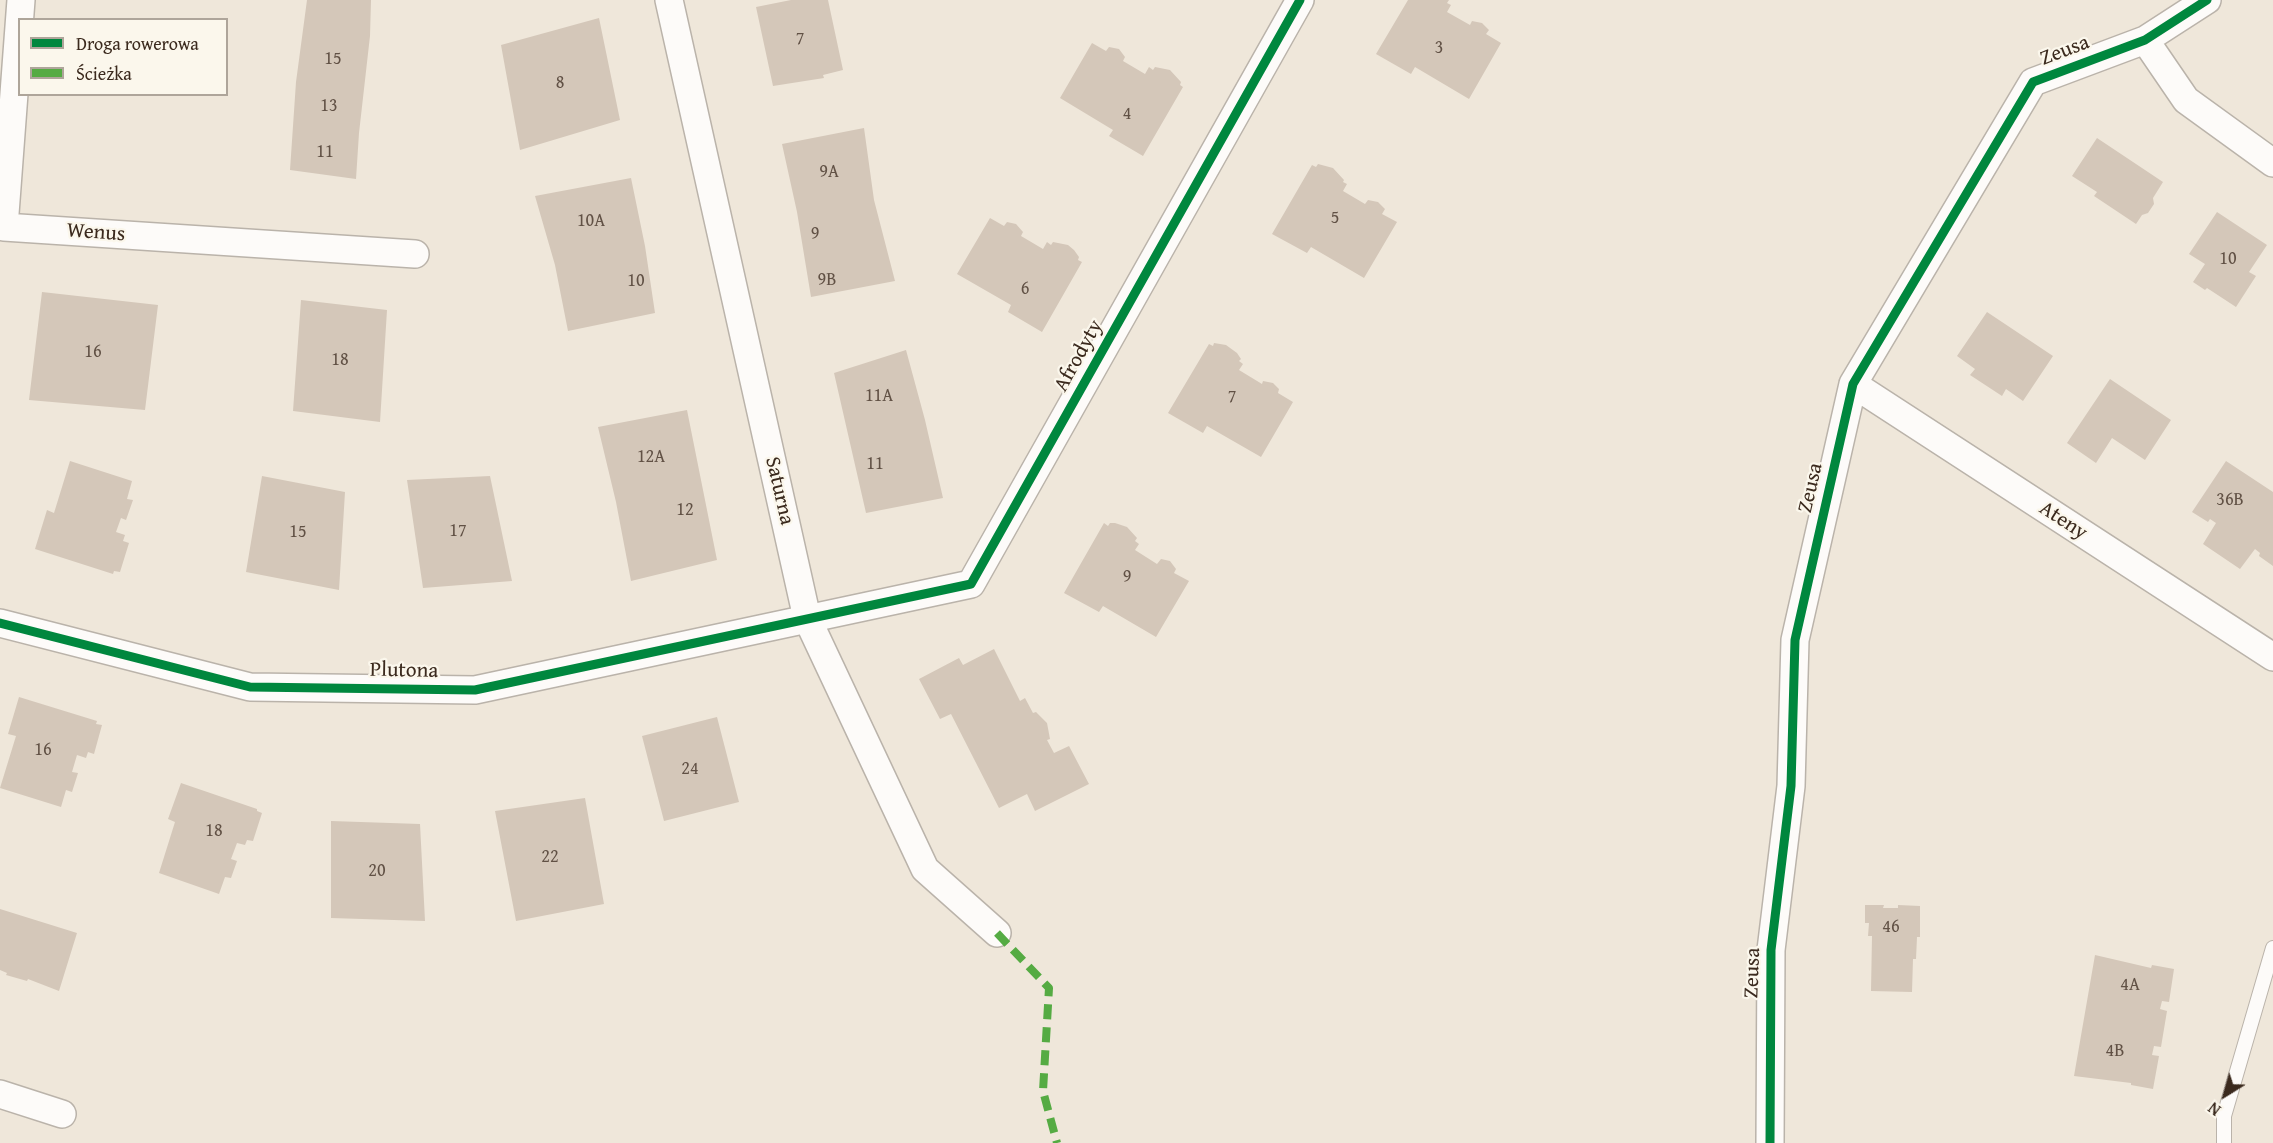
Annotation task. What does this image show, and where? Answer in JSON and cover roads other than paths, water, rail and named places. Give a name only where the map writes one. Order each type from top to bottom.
[{"type":"street","name":"Wenus","points":[[20,18],[21,0]]},
{"type":"street","name":"Saturna","points":[[669,0],[807,618],[925,868],[997,933]]},
{"type":"street","name":"Afrodyty","points":[[807,618],[971,584],[1300,0]]},
{"type":"street","name":"Zeusa","points":[[1770,1143],[1771,950],[1791,786],[1795,640],[1853,384],[2033,82],[2145,40],[2207,0]]},
{"type":"street","name":"Wenus","points":[[18,40],[4,227],[415,254]]},
{"type":"street","points":[[2145,40],[2186,100],[2273,163]]},
{"type":"street","name":"Ateny","points":[[1853,384],[2273,657]]},
{"type":"street","name":"Plutona","points":[[0,622],[250,687],[475,690],[807,618]]},
{"type":"street","points":[[0,1094],[62,1114]]},
{"type":"lane","points":[[2224,1143],[2224,1116],[2273,948]]}]
